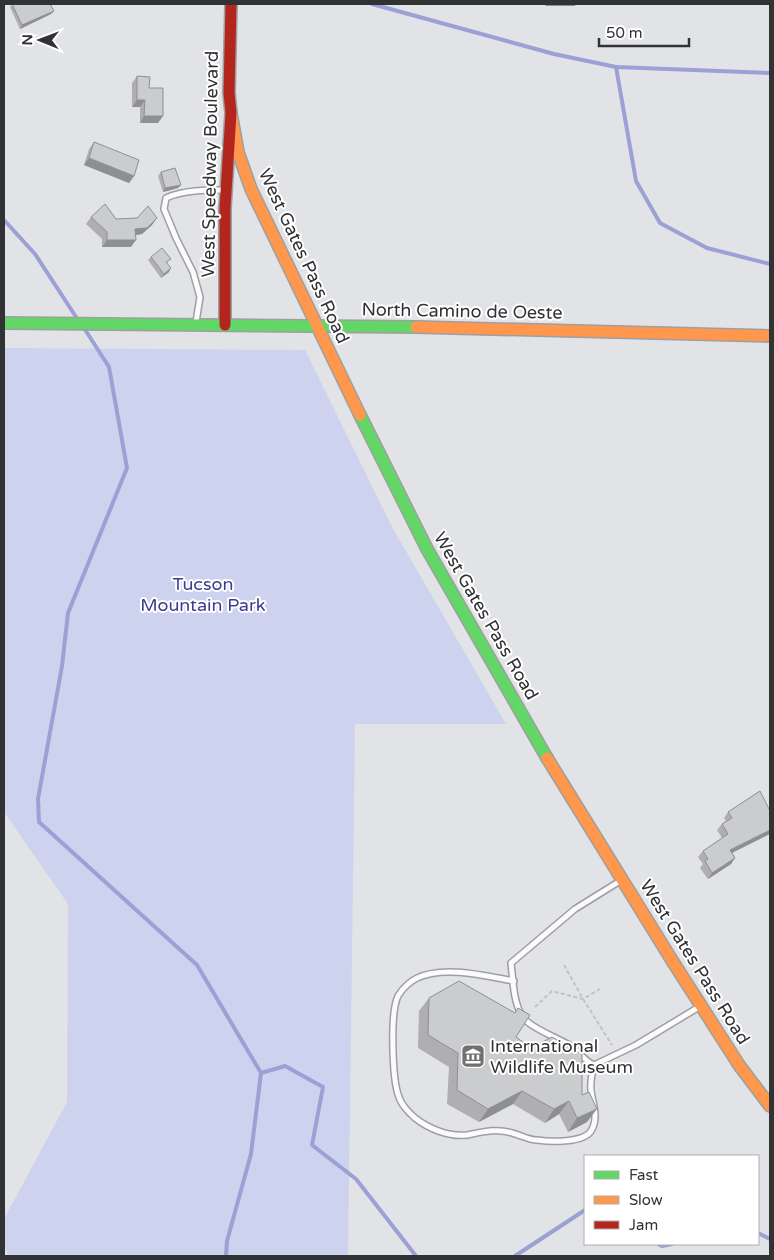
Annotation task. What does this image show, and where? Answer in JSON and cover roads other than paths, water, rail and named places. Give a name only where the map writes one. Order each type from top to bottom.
[{"type":"main road","name":"West Speedway Boulevard","points":[[225,325],[225,190],[231,113],[229,94],[231,4]]},
{"type":"main road","name":"West Gates Pass Road","points":[[231,113],[238,152],[251,189],[431,557],[549,761],[700,1006],[739,1065],[770,1106]]},
{"type":"main road","name":"North Camino de Oeste","points":[[4,323],[316,325],[770,336]]},
{"type":"lane","points":[[196,325],[200,297],[192,272],[164,209],[166,198],[199,191],[225,190]]},
{"type":"lane","points":[[622,879],[575,909],[511,963],[516,1000],[522,1016],[540,1030],[572,1047],[586,1062],[594,1064],[636,1045],[700,1006]]},
{"type":"lane","points":[[514,981],[456,971],[419,977],[407,984],[398,997],[393,1018],[392,1037],[398,1097],[411,1114],[433,1128],[448,1134],[464,1135],[506,1131],[537,1140],[569,1141],[588,1135],[592,1129],[595,1112],[591,1080],[594,1064]]},
{"type":"waterway","points":[[372,4],[554,54],[616,67],[770,73]]},
{"type":"waterway","points":[[616,67],[636,181],[660,223],[707,248],[770,264]]},
{"type":"waterway","points":[[4,220],[35,254],[78,320]]},
{"type":"waterway","points":[[84,328],[109,367],[127,468],[68,613],[62,666],[38,799],[39,822],[197,965],[261,1073],[251,1154],[227,1241],[226,1256]]},
{"type":"waterway","points":[[261,1073],[285,1066],[323,1087],[312,1145],[356,1179],[416,1256]]},
{"type":"waterway","points":[[515,1256],[584,1211]]},
{"type":"waterway","points":[[759,1234],[770,1239]]},
{"type":"waterway","points":[[660,1245],[667,1245]]},
{"type":"place","name":"International Wildlife Museum","points":[[473,1056]]},
{"type":"park label","name":"Tucson Mountain Park","points":[[203,594]]}]
